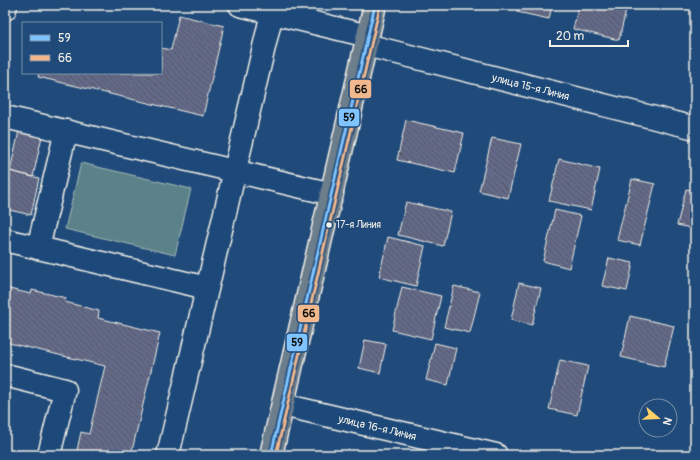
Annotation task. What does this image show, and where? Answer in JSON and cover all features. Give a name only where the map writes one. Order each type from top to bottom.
[{"type":"main road","points":[[271,455],[376,5]]},
{"type":"street","name":"улица 15-я Линия","points":[[240,5],[367,41],[695,128]]},
{"type":"street","points":[[168,455],[272,13]]},
{"type":"street","points":[[5,116],[332,194]]},
{"type":"street","points":[[38,248],[66,131]]},
{"type":"street","points":[[5,240],[207,288]]},
{"type":"street","points":[[5,375],[66,390],[49,455]]},
{"type":"street","name":"улица 16-я Линия","points":[[283,405],[496,455]]},
{"type":"green space","points":[[81,163],[191,189],[175,255],[65,229]]},
{"type":"building","points":[[518,5],[552,5],[549,19],[517,12]]},
{"type":"building","points":[[579,5],[627,6],[619,40],[573,29]]},
{"type":"building","points":[[179,15],[224,26],[203,116],[38,77],[39,74],[162,74],[162,48],[171,50]]},
{"type":"building","points":[[406,120],[464,133],[455,173],[397,160]]},
{"type":"building","points":[[19,131],[42,136],[33,177],[10,171]]},
{"type":"building","points":[[492,138],[521,144],[508,198],[479,191]]},
{"type":"building","points":[[559,159],[600,169],[591,210],[549,201]]},
{"type":"building","points":[[5,170],[39,178],[31,215],[5,209]]},
{"type":"building","points":[[632,179],[655,184],[640,245],[617,240]]},
{"type":"building","points":[[686,189],[695,191],[695,229],[677,225]]},
{"type":"building","points":[[406,202],[451,212],[443,246],[398,235]]},
{"type":"building","points":[[555,210],[581,216],[569,268],[543,261]]},
{"type":"building","points":[[388,237],[425,246],[416,286],[379,277]]},
{"type":"building","points":[[609,258],[633,263],[627,291],[602,286]]},
{"type":"building","points":[[519,283],[541,288],[532,325],[511,320]]},
{"type":"building","points":[[454,286],[480,292],[470,333],[444,327]]},
{"type":"building","points":[[402,287],[441,296],[431,339],[392,330]]},
{"type":"building","points":[[5,288],[31,294],[32,290],[66,298],[65,302],[99,311],[98,318],[160,333],[131,455],[76,455],[81,432],[89,434],[105,366],[5,342]]},
{"type":"building","points":[[630,316],[674,326],[664,367],[621,357]]},
{"type":"building","points":[[365,340],[386,344],[380,373],[359,368]]},
{"type":"building","points":[[435,343],[456,348],[448,385],[426,380]]},
{"type":"building","points":[[560,360],[588,366],[577,415],[549,409]]},
{"type":"transit line","name":"59","points":[[271,455],[375,5]]},
{"type":"transit line","name":"66","points":[[276,455],[380,6]]},
{"type":"place","name":"17-я Линия","points":[[329,225]]}]
